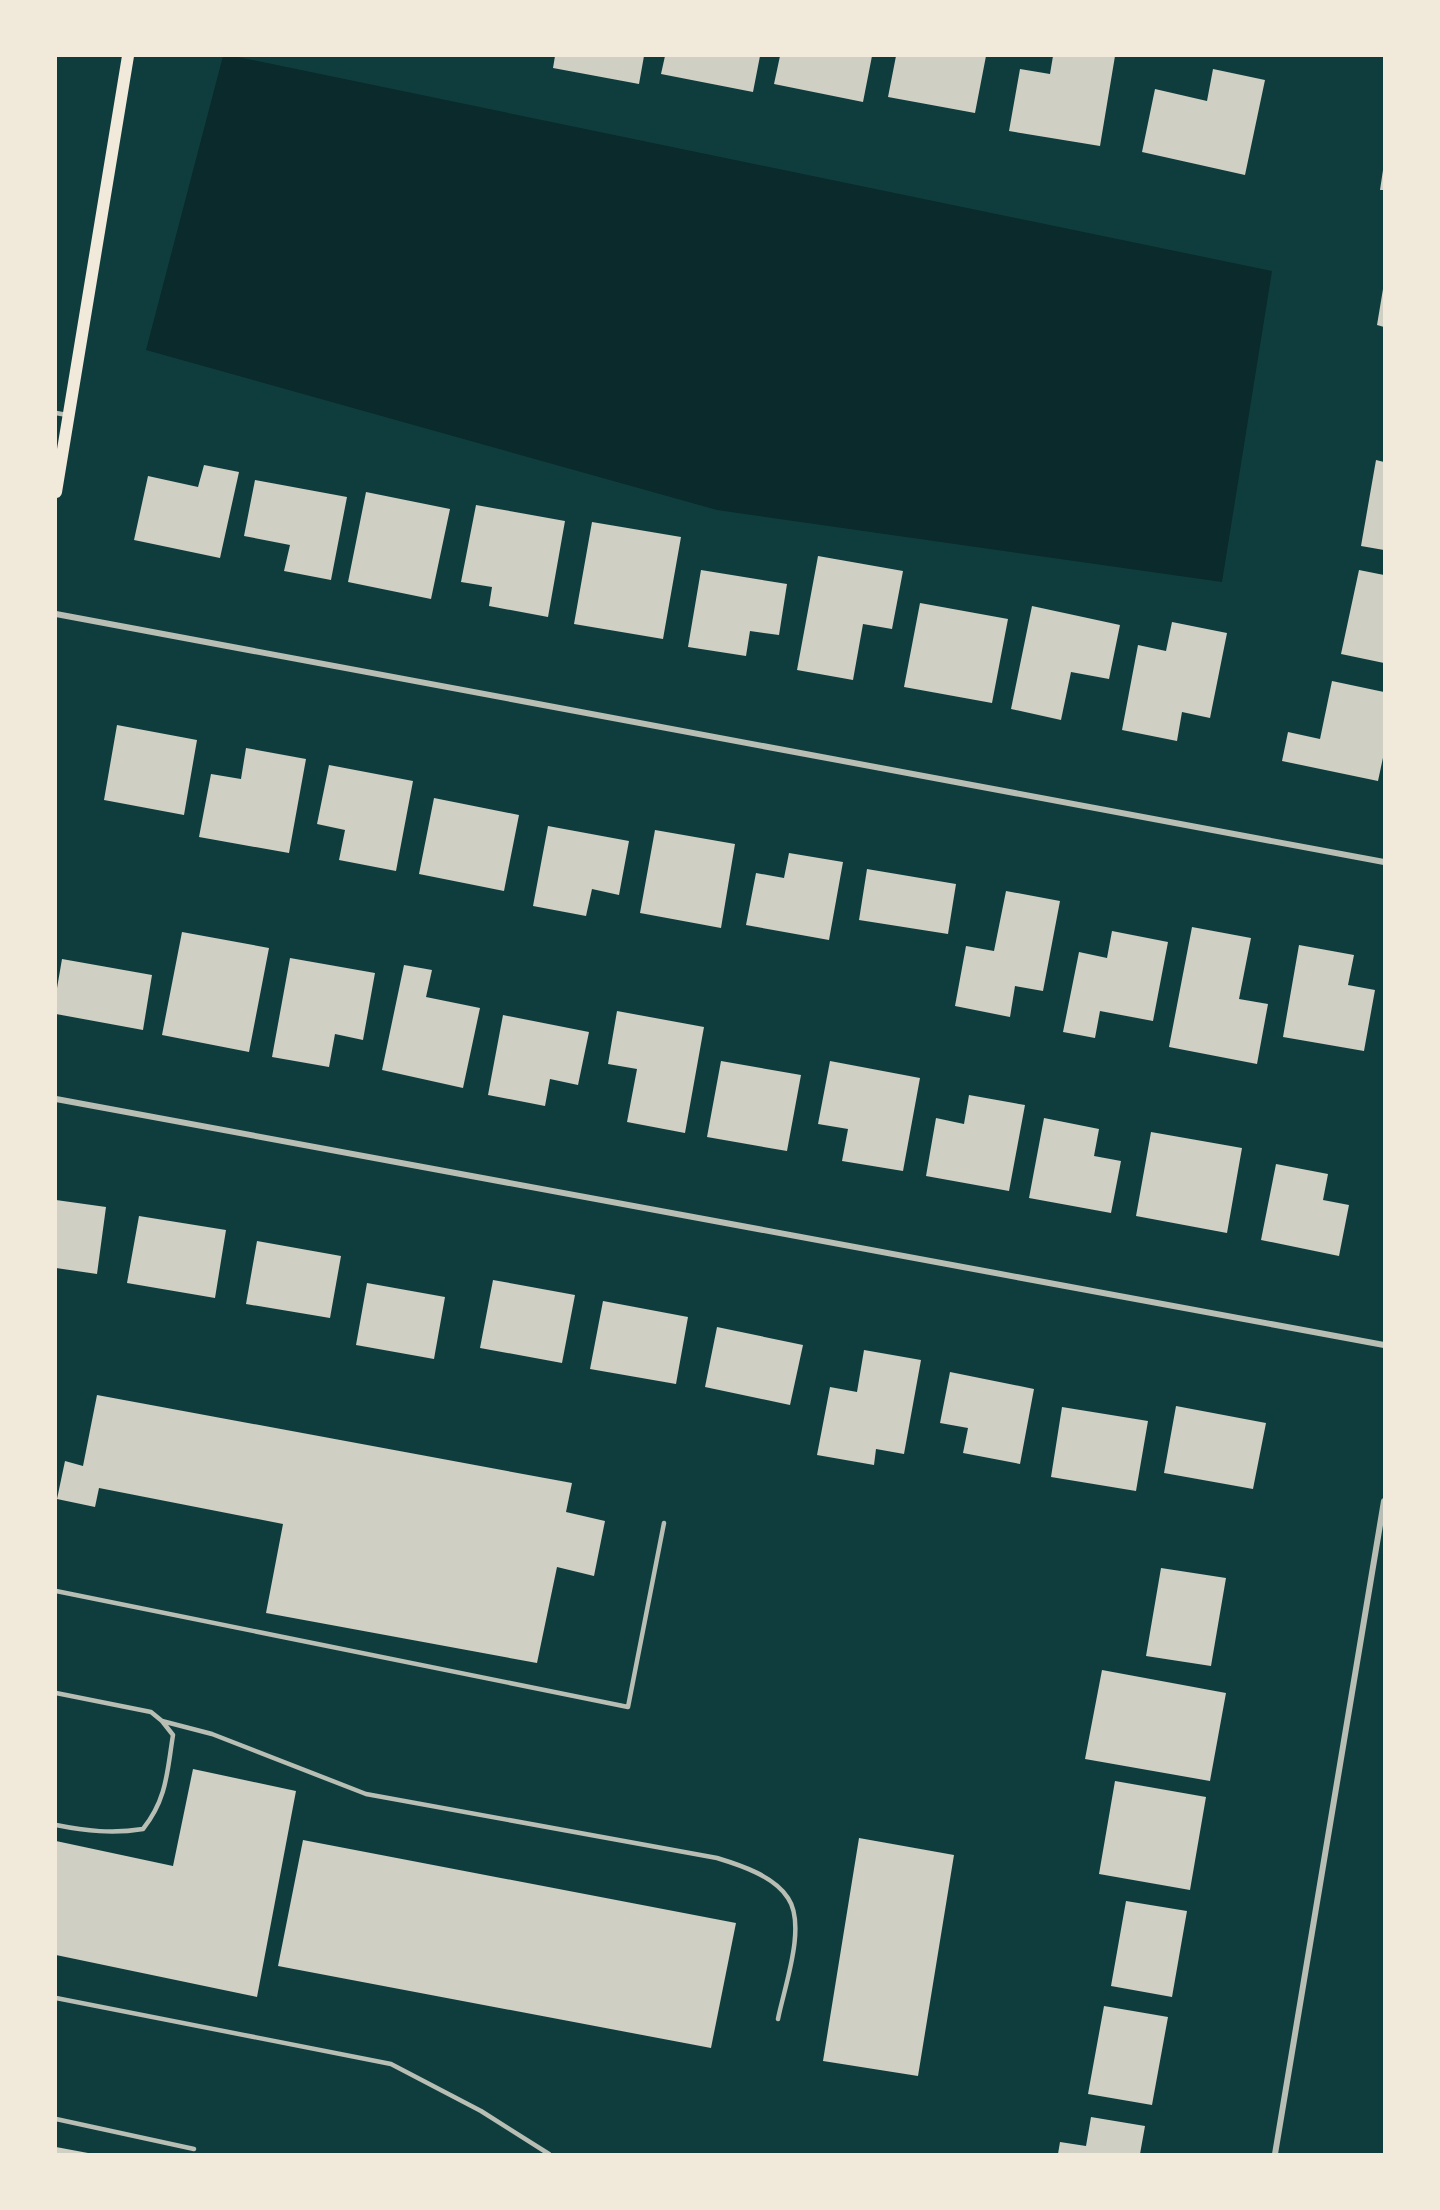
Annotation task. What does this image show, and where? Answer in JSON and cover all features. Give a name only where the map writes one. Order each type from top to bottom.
[{"type":"main road","points":[[56,492],[61,414],[128,56]]},
{"type":"street","points":[[56,614],[1384,862]]},
{"type":"street","points":[[56,1099],[1384,1345]]},
{"type":"street","points":[[1275,2154],[1384,1502]]},
{"type":"lane","points":[[56,1591],[628,1707],[664,1523]]},
{"type":"lane","points":[[56,1693],[151,1712],[162,1721],[173,1736],[163,1797],[155,1814],[143,1829],[121,1833],[92,1832],[56,1825]]},
{"type":"lane","points":[[162,1721],[212,1734],[366,1794],[717,1858],[748,1868],[771,1882],[788,1898],[795,1917],[795,1938],[778,2019]]},
{"type":"lane","points":[[56,1998],[391,2064],[481,2111],[549,2154]]},
{"type":"lane","points":[[56,2119],[194,2149]]},
{"type":"water","points":[[223,56],[233,56],[1272,271],[1222,582],[717,510],[146,350]]},
{"type":"building","points":[[555,56],[644,56],[639,84],[553,68]]},
{"type":"building","points":[[665,56],[760,56],[753,92],[661,74]]},
{"type":"building","points":[[780,56],[872,56],[863,102],[774,84]]},
{"type":"building","points":[[896,56],[986,56],[975,113],[888,97]]},
{"type":"building","points":[[1053,56],[1115,56],[1100,146],[1009,131],[1020,69],[1050,74]]},
{"type":"building","points":[[1213,69],[1265,80],[1245,175],[1142,152],[1155,89],[1207,101]]},
{"type":"building","points":[[1383,170],[1384,190],[1380,190]]},
{"type":"building","points":[[1384,289],[1384,327],[1377,325]]},
{"type":"building","points":[[1376,460],[1384,462],[1384,550],[1361,546]]},
{"type":"building","points":[[204,465],[239,472],[220,558],[134,540],[148,476],[198,487]]},
{"type":"building","points":[[255,480],[347,497],[331,580],[284,571],[290,545],[244,536]]},
{"type":"building","points":[[366,492],[450,509],[431,599],[348,582]]},
{"type":"building","points":[[476,505],[565,521],[548,617],[489,606],[492,587],[461,582]]},
{"type":"building","points":[[592,522],[681,537],[663,639],[574,624]]},
{"type":"building","points":[[818,556],[903,571],[892,629],[863,624],[853,680],[797,670]]},
{"type":"building","points":[[701,570],[787,584],[779,635],[750,631],[746,656],[688,647]]},
{"type":"building","points":[[1359,570],[1384,575],[1384,663],[1341,654]]},
{"type":"building","points":[[920,603],[1008,619],[992,703],[904,687]]},
{"type":"building","points":[[1032,606],[1120,625],[1109,679],[1071,672],[1061,720],[1011,709]]},
{"type":"building","points":[[1172,622],[1227,633],[1210,718],[1182,712],[1177,741],[1122,730],[1138,645],[1166,651]]},
{"type":"building","points":[[1332,681],[1384,692],[1384,753],[1378,781],[1282,761],[1288,732],[1320,739]]},
{"type":"building","points":[[117,725],[197,740],[184,815],[104,800]]},
{"type":"building","points":[[246,748],[306,759],[289,853],[199,837],[211,774],[241,779]]},
{"type":"building","points":[[329,765],[413,781],[396,871],[339,860],[345,830],[317,824]]},
{"type":"building","points":[[434,798],[519,815],[504,891],[419,874]]},
{"type":"building","points":[[548,826],[629,841],[619,895],[592,889],[586,916],[533,906]]},
{"type":"building","points":[[655,830],[735,844],[721,928],[640,913]]},
{"type":"building","points":[[789,853],[843,862],[829,940],[746,925],[756,873],[784,878]]},
{"type":"building","points":[[867,869],[956,884],[948,934],[859,920]]},
{"type":"building","points":[[1006,891],[1060,901],[1043,991],[1015,986],[1010,1017],[955,1006],[966,946],[994,951]]},
{"type":"building","points":[[1192,927],[1251,938],[1239,999],[1268,1004],[1257,1064],[1169,1047]]},
{"type":"building","points":[[1112,931],[1168,942],[1153,1021],[1100,1011],[1095,1038],[1063,1032],[1079,952],[1107,958]]},
{"type":"building","points":[[182,932],[269,948],[249,1052],[162,1035]]},
{"type":"building","points":[[1299,945],[1354,955],[1348,985],[1375,990],[1364,1051],[1283,1037]]},
{"type":"building","points":[[290,958],[375,973],[363,1040],[335,1034],[329,1067],[272,1057]]},
{"type":"building","points":[[62,959],[152,975],[143,1030],[56,1014],[56,994]]},
{"type":"building","points":[[404,965],[432,970],[426,997],[480,1008],[463,1088],[382,1070]]},
{"type":"building","points":[[617,1011],[704,1027],[685,1133],[627,1122],[637,1069],[608,1064]]},
{"type":"building","points":[[503,1015],[589,1032],[578,1085],[550,1079],[545,1106],[488,1095]]},
{"type":"building","points":[[721,1061],[801,1075],[787,1151],[707,1137]]},
{"type":"building","points":[[830,1061],[920,1078],[903,1171],[842,1161],[848,1129],[818,1124]]},
{"type":"building","points":[[969,1095],[1025,1105],[1009,1191],[926,1176],[936,1118],[964,1124]]},
{"type":"building","points":[[1044,1118],[1099,1129],[1094,1156],[1121,1161],[1111,1213],[1029,1198]]},
{"type":"building","points":[[1151,1132],[1242,1148],[1227,1233],[1136,1216]]},
{"type":"building","points":[[1276,1164],[1328,1174],[1323,1200],[1349,1205],[1339,1256],[1261,1240]]},
{"type":"building","points":[[56,1200],[106,1207],[97,1274],[56,1268]]},
{"type":"building","points":[[139,1216],[226,1230],[215,1298],[127,1283]]},
{"type":"building","points":[[257,1241],[341,1256],[330,1318],[246,1304]]},
{"type":"building","points":[[493,1280],[575,1295],[562,1363],[480,1348]]},
{"type":"building","points":[[367,1283],[445,1297],[434,1359],[356,1345]]},
{"type":"building","points":[[603,1301],[688,1317],[676,1384],[590,1369]]},
{"type":"building","points":[[717,1327],[803,1345],[790,1405],[705,1387]]},
{"type":"building","points":[[864,1350],[921,1360],[904,1454],[876,1449],[874,1465],[817,1455],[830,1387],[857,1392]]},
{"type":"building","points":[[950,1372],[1034,1389],[1020,1464],[963,1453],[968,1428],[940,1423]]},
{"type":"building","points":[[97,1395],[572,1483],[566,1512],[605,1521],[594,1576],[557,1567],[537,1663],[266,1613],[283,1524],[99,1488],[95,1507],[57,1499],[65,1461],[83,1466]]},
{"type":"building","points":[[1176,1406],[1266,1423],[1253,1489],[1164,1473]]},
{"type":"building","points":[[1062,1407],[1148,1421],[1136,1491],[1051,1477]]},
{"type":"building","points":[[1161,1568],[1226,1578],[1211,1666],[1146,1656]]},
{"type":"building","points":[[1102,1670],[1226,1693],[1210,1781],[1085,1759]]},
{"type":"building","points":[[193,1769],[296,1791],[257,1997],[56,1955],[56,1841],[173,1866]]},
{"type":"building","points":[[1115,1781],[1206,1797],[1190,1890],[1099,1874]]},
{"type":"building","points":[[859,1838],[954,1855],[918,2076],[823,2061]]},
{"type":"building","points":[[303,1840],[736,1923],[711,2048],[278,1966]]},
{"type":"building","points":[[1126,1901],[1187,1911],[1172,1997],[1111,1986]]},
{"type":"building","points":[[1104,2006],[1168,2017],[1152,2105],[1088,2094]]},
{"type":"building","points":[[1091,2117],[1145,2126],[1140,2154],[1058,2154],[1060,2142],[1086,2146]]},
{"type":"building","points":[[56,2147],[88,2153],[88,2154],[56,2154]]}]
